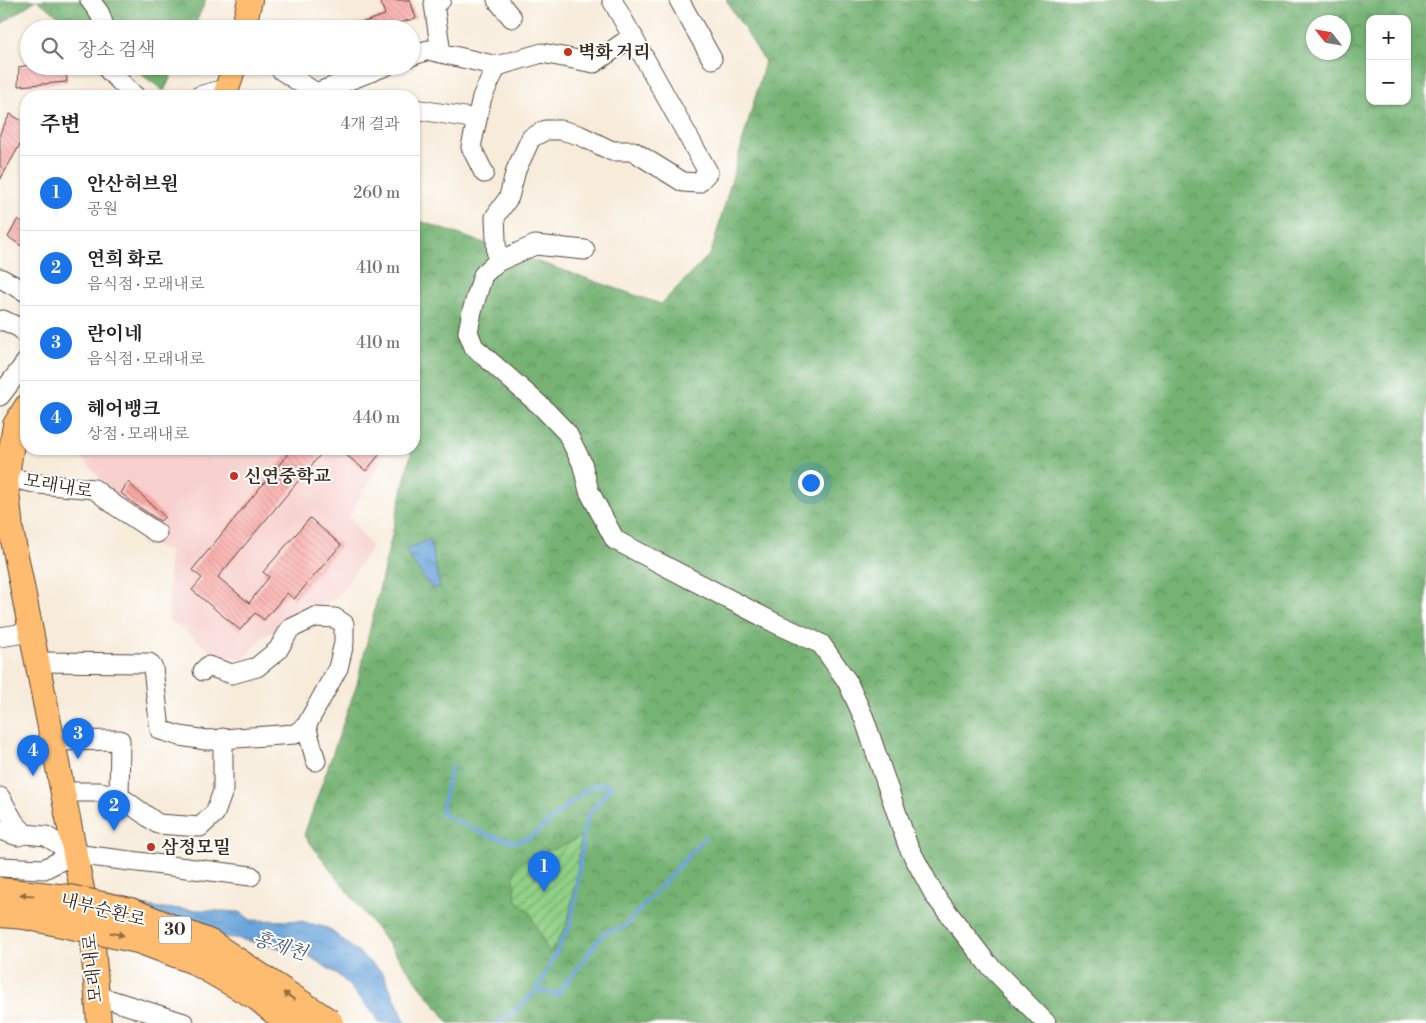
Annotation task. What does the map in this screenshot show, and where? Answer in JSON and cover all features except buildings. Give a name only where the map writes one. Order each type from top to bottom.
[{"type":"highway","name":"내부순환로","points":[[0,892],[70,899],[130,912],[210,944],[329,1023]]},
{"type":"highway","name":"내부순환로","points":[[0,913],[25,914],[138,938],[194,960],[257,996],[290,1023]]},
{"type":"main road","points":[[245,20],[250,0]]},
{"type":"main road","name":"모래내로","points":[[20,416],[15,425],[7,477],[5,514],[11,530],[91,940],[99,1023]]},
{"type":"main road","points":[[96,995],[109,1023]]},
{"type":"street","points":[[90,0],[102,20]]},
{"type":"street","points":[[440,53],[434,4],[441,0]]},
{"type":"street","points":[[497,0],[512,18]]},
{"type":"street","points":[[497,262],[495,217],[509,197],[516,170],[531,138],[546,130],[561,130],[579,135],[612,151],[633,151],[683,182],[698,183],[708,172],[612,0]]},
{"type":"street","points":[[679,0],[712,59]]},
{"type":"street","points":[[420,53],[428,50],[497,66],[542,53],[594,63],[633,36]]},
{"type":"street","points":[[484,173],[471,147],[482,97],[497,66]]},
{"type":"street","points":[[111,75],[128,90]]},
{"type":"street","points":[[288,75],[309,90]]},
{"type":"street","points":[[328,90],[364,75]]},
{"type":"street","points":[[214,90],[229,84]]},
{"type":"street","points":[[420,110],[477,119]]},
{"type":"street","points":[[585,250],[535,245],[497,262],[483,275],[472,311],[468,332],[474,347],[542,407],[567,433],[582,463],[589,491],[615,540],[777,624],[821,644],[847,681],[864,718],[908,846],[935,896],[987,963],[1046,1023]]},
{"type":"street","points":[[0,278],[20,289]]},
{"type":"street","points":[[0,320],[20,328]]},
{"type":"street","points":[[0,396],[20,370]]},
{"type":"street","name":"모래내로","points":[[7,477],[38,484],[94,489],[116,506],[157,532]]},
{"type":"street","points":[[37,662],[149,663],[153,668],[160,730],[180,736],[206,740],[295,734],[306,726],[338,668],[344,644],[344,624],[335,618],[315,617],[290,629],[278,650],[257,667],[232,674],[208,666],[203,671]]},
{"type":"street","points":[[0,638],[31,632]]},
{"type":"street","points":[[306,726],[316,761]]},
{"type":"street","points":[[62,792],[100,792],[119,796],[158,824],[200,827],[215,813],[223,792],[223,738]]},
{"type":"street","points":[[52,741],[120,740],[119,796]]},
{"type":"street","points":[[0,797],[14,822],[25,834]]},
{"type":"street","points":[[0,830],[18,836],[25,834],[46,836],[74,854],[252,876]]},
{"type":"street","points":[[0,867],[44,869],[74,854]]},
{"type":"street","points":[[96,995],[184,1023]]},
{"type":"shaded area","points":[[78,455],[382,455],[381,461],[349,516],[372,548],[337,597],[264,636],[244,659],[216,655],[169,619],[169,551],[148,544],[96,473]]},
{"type":"green space","points":[[0,0],[36,0],[0,25]]},
{"type":"green space","points":[[37,0],[206,0],[197,20],[65,20]]},
{"type":"green space","points":[[726,0],[1426,0],[1426,1023],[449,1023],[304,835],[357,684],[411,455],[420,455],[420,221],[661,304],[711,253],[765,62]]},
{"type":"green space","points":[[142,75],[172,75],[164,90]]},
{"type":"green space","points":[[581,837],[575,885],[567,924],[550,954],[529,911],[516,900],[514,879],[516,867],[543,851],[555,849]]},
{"type":"water","points":[[430,539],[440,588],[430,587],[405,550]]},
{"type":"water","name":"홍제천","points":[[86,898],[161,908],[240,912],[251,920],[301,921],[328,928],[383,973],[406,1023],[378,1023],[376,1016],[341,977],[306,954],[235,938],[162,933]]},
{"type":"waterway","points":[[451,767],[441,814],[488,835],[516,842],[531,837],[588,788],[603,784],[611,786],[588,816],[570,925],[537,990],[518,1009],[498,1023]]},
{"type":"waterway","points":[[537,990],[557,995],[604,933],[624,927],[705,837]]},
{"type":"place","name":"벽화 거리","points":[[568,52]]},
{"type":"place","name":"신연중학교","points":[[234,476]]},
{"type":"place","name":"란이네","points":[[78,759]]},
{"type":"place","name":"헤어뱅크","points":[[33,776]]},
{"type":"place","name":"연희 화로","points":[[114,831]]},
{"type":"place","name":"삼정모밀","points":[[151,847]]},
{"type":"place","name":"안산허브원","points":[[544,892]]}]
